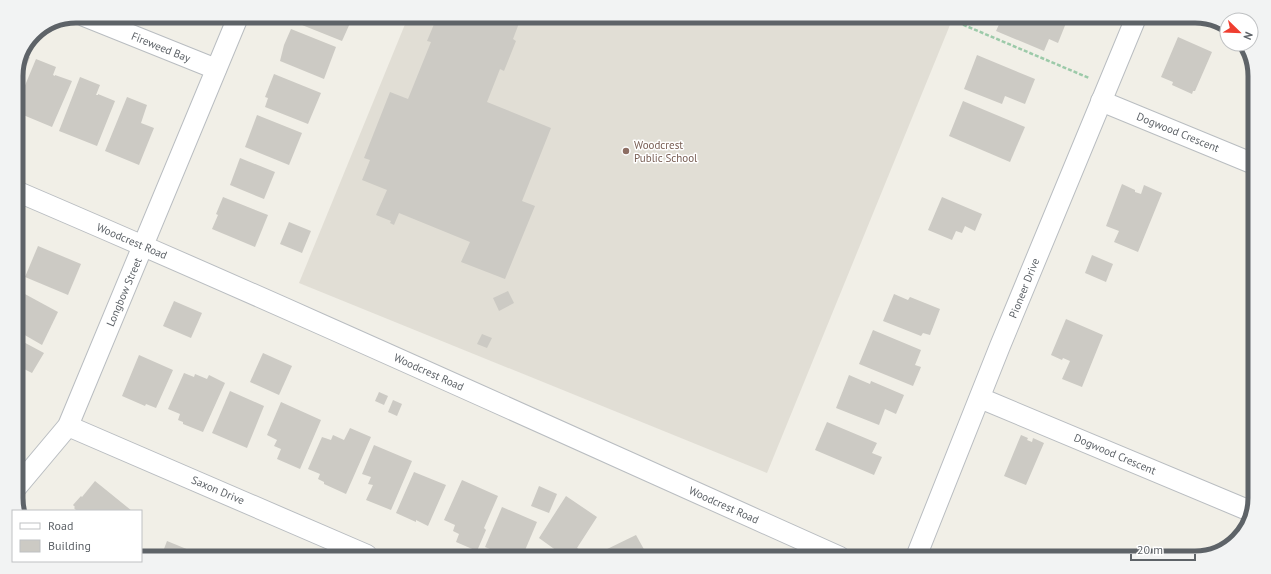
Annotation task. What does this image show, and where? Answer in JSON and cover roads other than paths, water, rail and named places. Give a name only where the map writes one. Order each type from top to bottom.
[{"type":"street","name":"Fireweed Bay","points":[[101,23],[216,69]]},
{"type":"street","name":"Longbow Street","points":[[23,480],[68,426],[235,23]]},
{"type":"street","name":"Pioneer Drive","points":[[918,551],[1134,23]]},
{"type":"street","name":"Dogwood Crescent","points":[[1104,93],[1248,161]]},
{"type":"street","name":"Woodcrest Road","points":[[23,194],[411,364],[827,551]]},
{"type":"street","name":"Dogwood Crescent","points":[[980,398],[1247,510]]},
{"type":"street","name":"Saxon Drive","points":[[68,426],[358,551]]},
{"type":"place","name":"Woodcrest Public School","points":[[626,151]]}]
